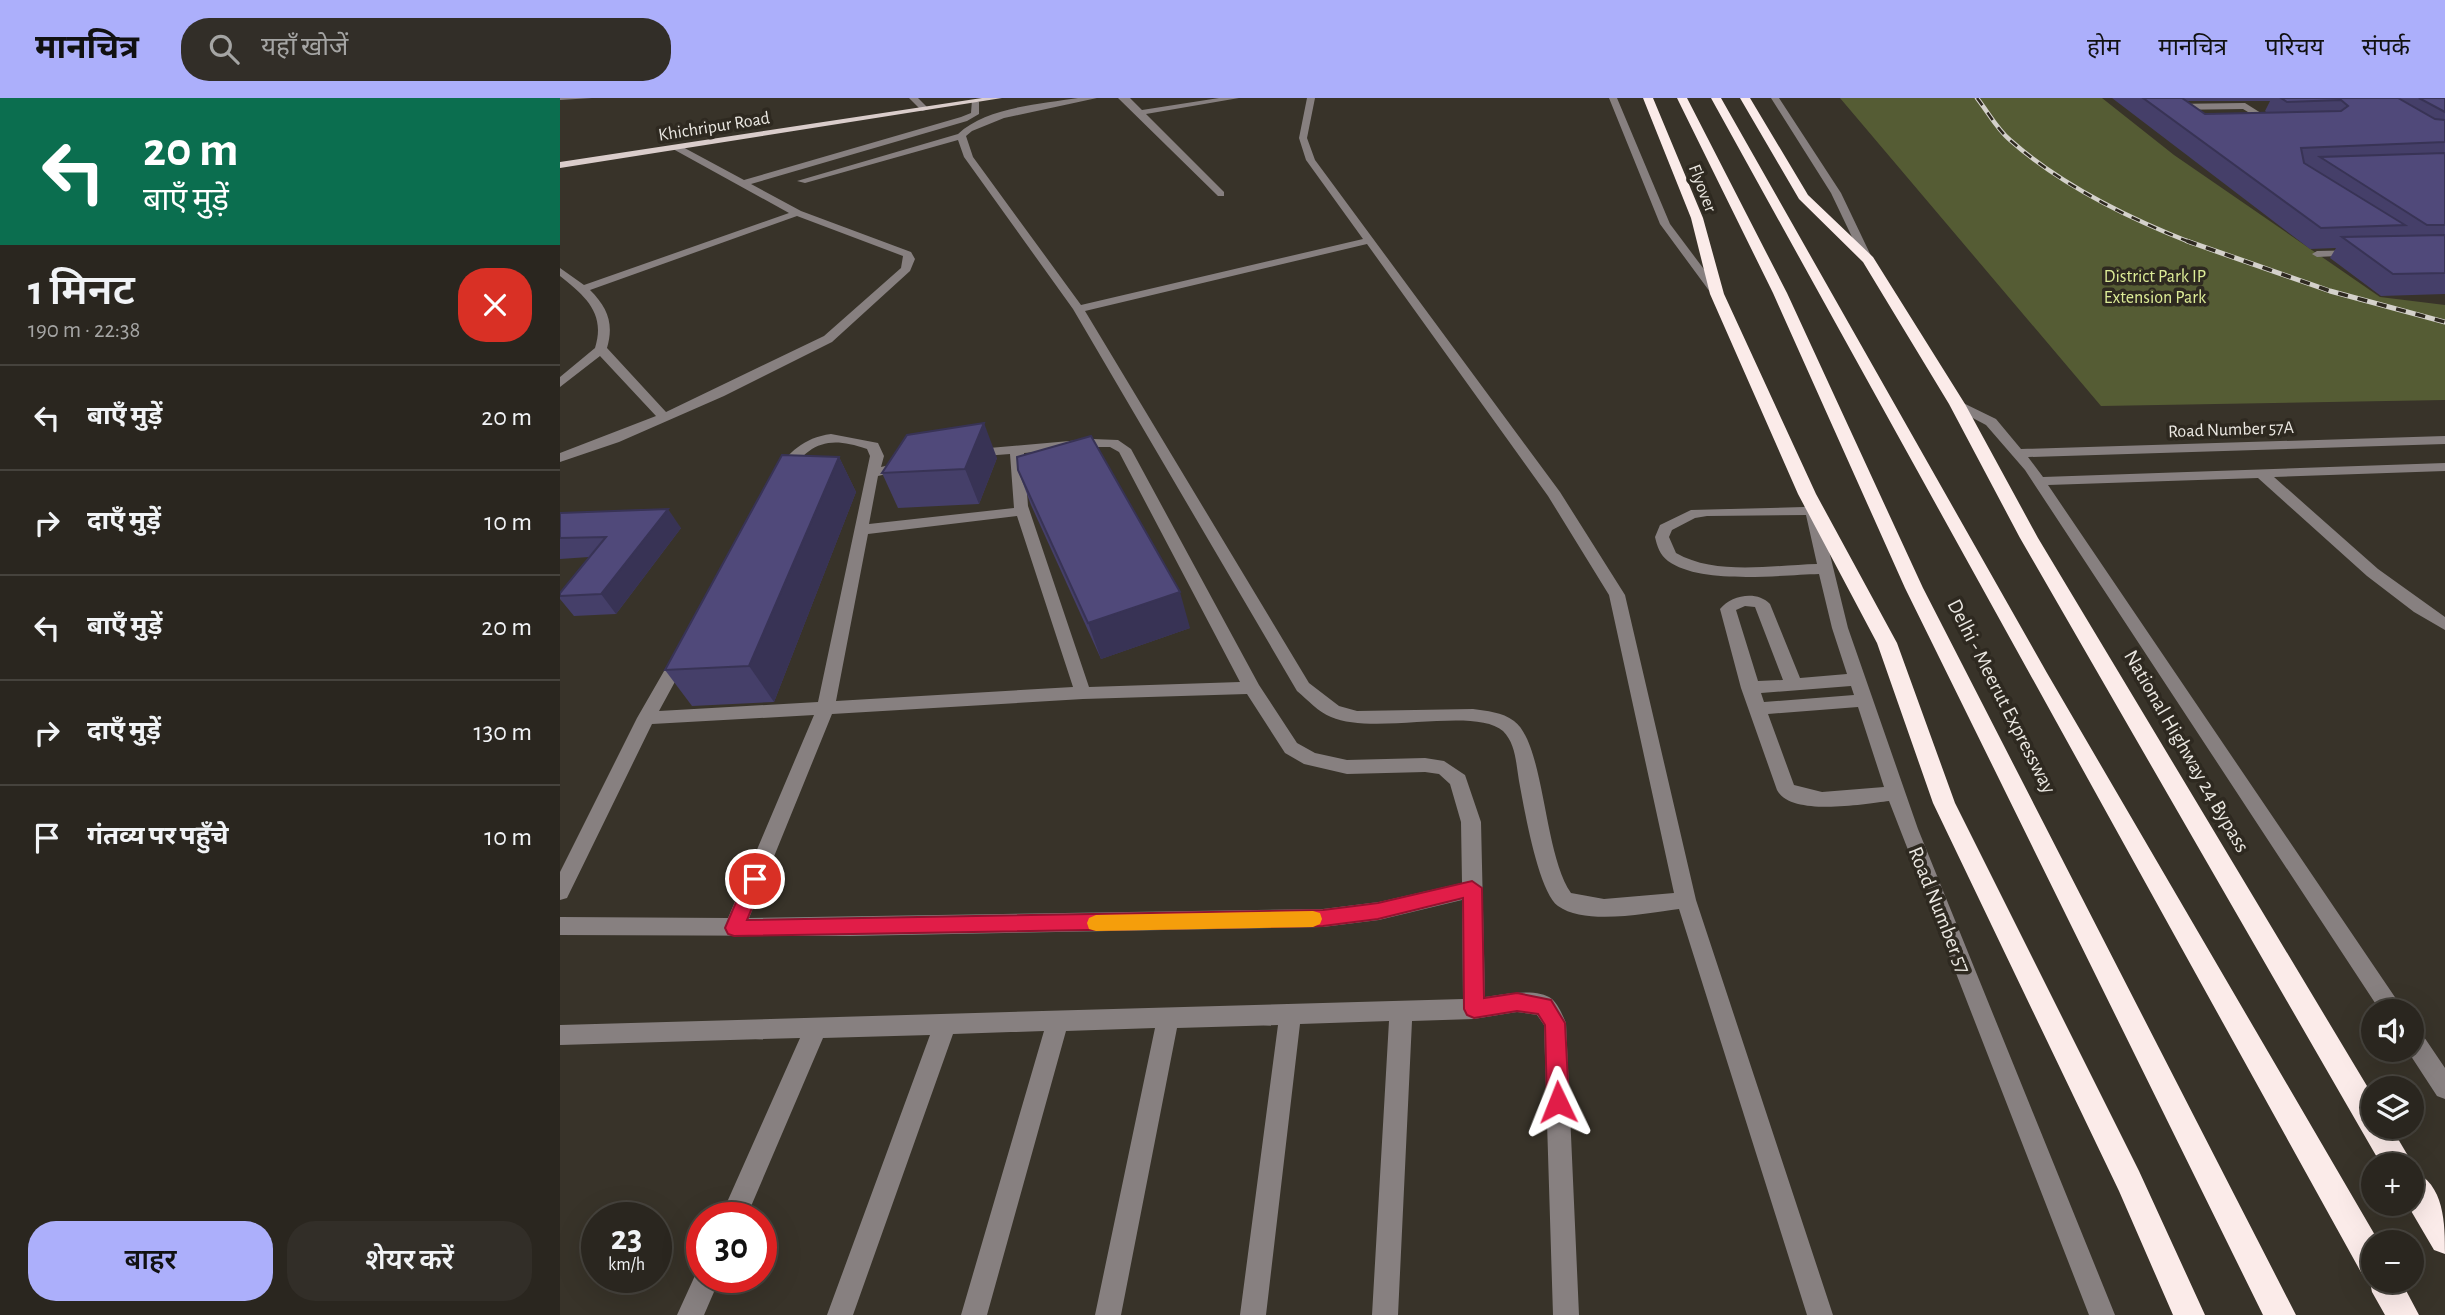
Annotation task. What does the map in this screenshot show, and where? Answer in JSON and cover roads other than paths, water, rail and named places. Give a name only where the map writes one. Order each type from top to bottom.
[{"type":"highway","name":"Flyover","points":[[1648,98],[1697,218],[1717,294],[1810,502],[1887,643],[1944,803],[2129,1181],[2189,1315]]},
{"type":"highway","name":"Delhi - Meerut Expressway","points":[[1682,98],[1780,293],[1914,588],[2280,1315]]},
{"type":"highway","name":"Delhi - Meerut Expressway","points":[[1716,98],[2037,673],[2361,1242]]},
{"type":"highway","points":[[1745,98],[1804,197],[1868,260]]},
{"type":"highway","name":"National Highway 24 Bypass","points":[[1868,260],[1957,404],[2029,538],[2361,1103]]},
{"type":"highway","points":[[2424,1205],[2445,1239]]},
{"type":"highway","points":[[2391,1293],[2403,1315]]},
{"type":"main road","name":"Khichripur Road","points":[[560,165],[998,98]]},
{"type":"street","points":[[560,98],[588,98]]},
{"type":"street","points":[[913,98],[925,109]]},
{"type":"street","points":[[802,181],[961,136],[970,127],[1000,116],[1093,98]]},
{"type":"street","points":[[1122,98],[1221,194]]},
{"type":"street","points":[[1139,113],[1235,98]]},
{"type":"street","points":[[1311,98],[1303,138],[1311,160],[1555,495],[1617,595],[1686,900],[1820,1315]]},
{"type":"street","points":[[1613,98],[1665,224],[1717,294]]},
{"type":"street","points":[[1775,98],[1836,193],[1868,260]]},
{"type":"street","points":[[743,184],[964,119],[975,114],[975,102]]},
{"type":"street","points":[[2188,120],[2167,105],[2273,107]]},
{"type":"street","points":[[2247,107],[2276,125]]},
{"type":"street","points":[[2249,126],[2287,125]]},
{"type":"street","points":[[961,136],[969,157],[1078,309],[1303,687],[1335,712],[1363,719],[1484,715],[1506,724],[1522,744],[1531,794],[1554,883],[1565,899],[1581,906],[1599,907],[1686,900]]},
{"type":"street","points":[[560,458],[664,417],[828,339],[906,269],[910,259],[907,254],[797,214],[676,148]]},
{"type":"street","points":[[582,289],[797,214]]},
{"type":"street","points":[[1078,309],[1318,255],[1370,240]]},
{"type":"street","points":[[2317,254],[2372,252]]},
{"type":"street","points":[[560,271],[598,302],[606,323],[606,337],[601,349],[560,383]]},
{"type":"street","points":[[601,349],[664,417]]},
{"type":"street","points":[[1957,404],[1991,422],[2039,481],[2385,999]]},
{"type":"street","points":[[734,928],[826,708],[877,456],[873,446],[858,440],[819,438],[803,446],[790,458],[771,490]]},
{"type":"street","name":"Road Number 57A","points":[[2018,453],[2445,440]]},
{"type":"street","points":[[957,454],[1093,443],[1113,443],[1124,449],[1252,688],[1291,748],[1310,759],[1347,767],[1425,765],[1444,768],[1458,780],[1471,822],[1474,1009]]},
{"type":"street","points":[[1017,450],[1023,511],[1083,693]]},
{"type":"street","points":[[872,473],[921,460]]},
{"type":"street","points":[[2039,481],[2445,467]]},
{"type":"street","points":[[2260,472],[2336,543],[2410,603],[2445,625]]},
{"type":"street","points":[[1810,502],[1691,514],[1665,528],[1662,537],[1672,557],[1684,564],[1727,570],[1826,569]]},
{"type":"street","name":"Road Number 57","points":[[1810,502],[1857,679],[1896,793],[2102,1315]]},
{"type":"street","points":[[860,530],[1023,511]]},
{"type":"street","points":[[1794,685],[1765,608],[1758,601],[1748,600],[1733,604],[1728,609],[1728,618],[1786,790],[1792,795],[1809,799],[1896,793]]},
{"type":"street","points":[[560,892],[646,718],[688,642]]},
{"type":"street","points":[[1750,688],[1857,679]]},
{"type":"street","points":[[646,718],[1083,693],[1252,688]]},
{"type":"street","points":[[1757,709],[1864,700]]},
{"type":"street","points":[[560,926],[734,928],[1323,918],[1378,911],[1472,888]]},
{"type":"street","points":[[560,1035],[1474,1009],[1517,1002],[1544,1006],[1555,1023],[1566,1315]]},
{"type":"street","points":[[1385,1315],[1401,1011]]},
{"type":"street","points":[[1253,1315],[1290,1014]]},
{"type":"street","points":[[1108,1315],[1168,1017]]},
{"type":"street","points":[[974,1315],[1058,1021]]},
{"type":"street","points":[[840,1315],[945,1024]]},
{"type":"street","points":[[740,1202],[816,1028]]},
{"type":"street","points":[[2424,1056],[2445,1088]]},
{"type":"street","points":[[690,1315],[700,1293]]},
{"type":"railway","points":[[1977,98],[2005,136],[2051,172],[2120,212],[2188,241]]},
{"type":"railway","points":[[2188,241],[2330,291],[2445,322]]},
{"type":"railway","points":[[2188,241],[2192,243]]},
{"type":"park label","name":"District Park IP Extension Park","points":[[2155,286]]}]
